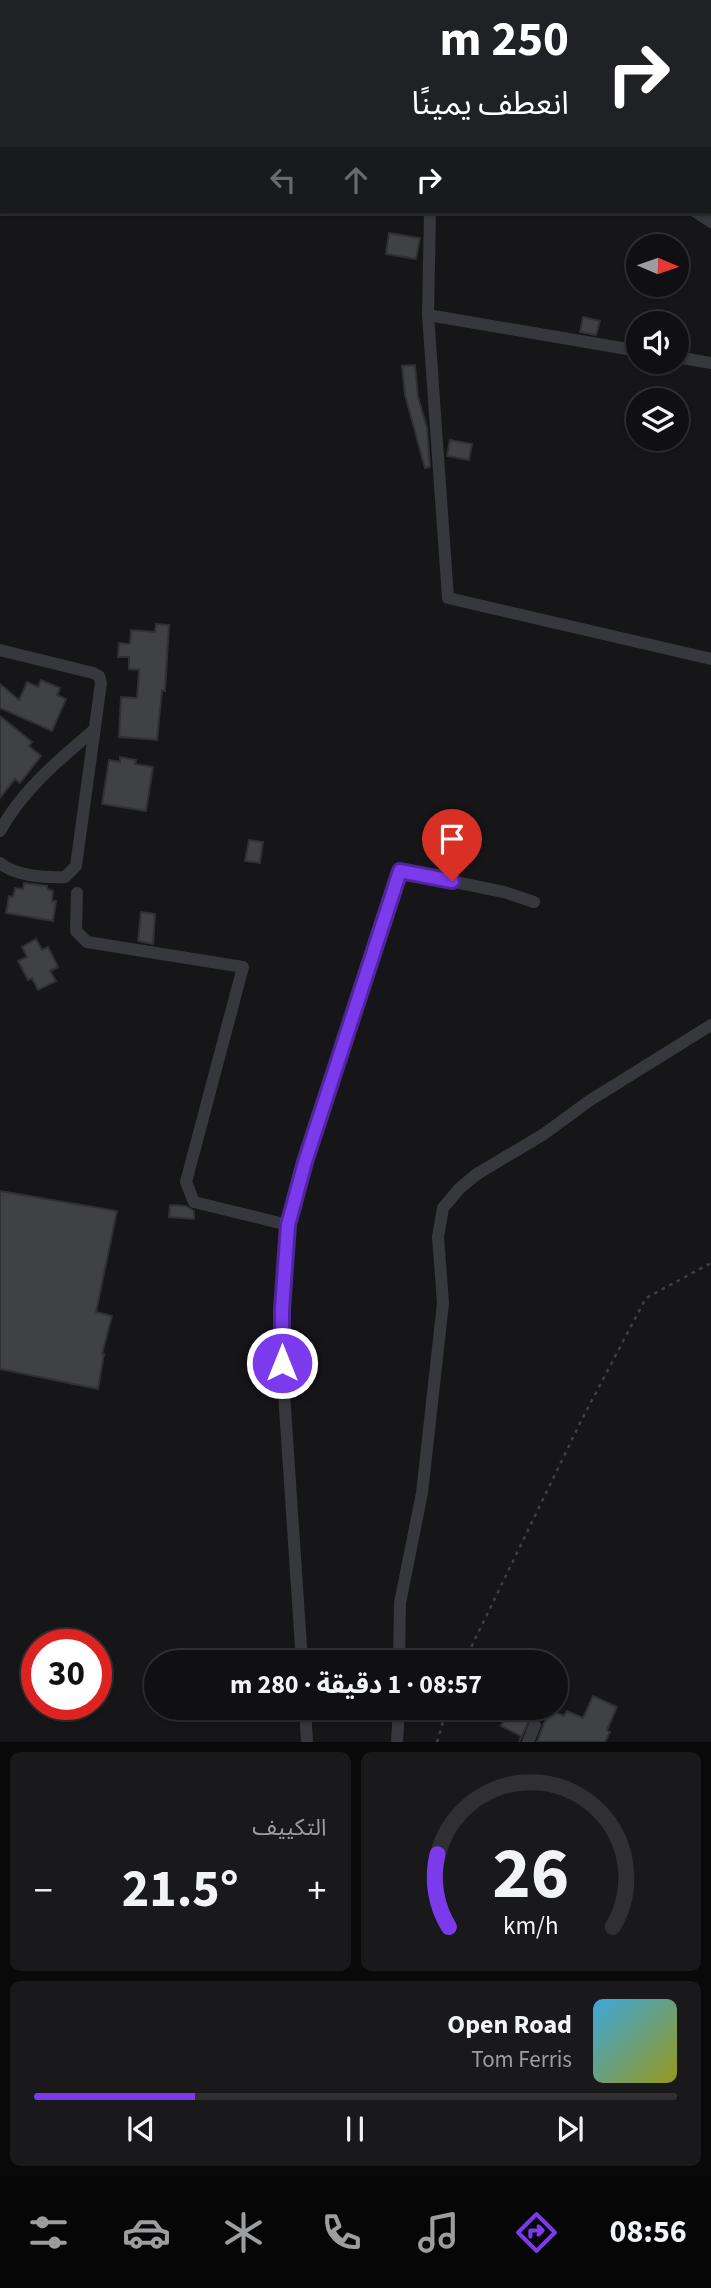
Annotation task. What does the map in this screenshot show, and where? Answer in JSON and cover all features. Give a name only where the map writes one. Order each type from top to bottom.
[{"type":"street","points":[[430,214],[428,316],[448,598],[711,659]]},
{"type":"street","points":[[428,316],[626,349]]},
{"type":"street","points":[[689,359],[711,362]]},
{"type":"street","points":[[0,650],[99,676],[101,684],[78,860],[72,873],[65,877],[43,876],[18,871],[0,863]]},
{"type":"street","points":[[0,831],[48,769],[94,729]]},
{"type":"street","points":[[301,1650],[282,1363],[282,1309],[288,1225],[305,1162],[400,871],[504,892],[534,902]]},
{"type":"street","points":[[77,893],[76,931],[87,942],[243,967],[186,1182],[194,1202],[288,1225]]},
{"type":"street","points":[[399,1650],[400,1603],[422,1493],[442,1312],[444,1287],[438,1226],[443,1208],[460,1188],[477,1174],[544,1134],[589,1101],[711,1024]]},
{"type":"street","points":[[306,1720],[307,1742]]},
{"type":"street","points":[[397,1742],[398,1720]]},
{"type":"street","points":[[528,1742],[535,1725]]},
{"type":"path","points":[[470,1650],[581,1421],[646,1298],[711,1263]]},
{"type":"path","points":[[437,1742],[443,1720]]},
{"type":"building","points":[[389,233],[420,238],[416,259],[386,254]]},
{"type":"building","points":[[583,317],[600,321],[596,335],[580,332]]},
{"type":"building","points":[[415,365],[418,397],[427,428],[430,467],[425,468],[405,395],[402,366]]},
{"type":"building","points":[[450,440],[472,444],[469,460],[447,456]]},
{"type":"building","points":[[156,624],[169,625],[165,691],[162,690],[157,740],[119,737],[121,697],[137,698],[139,670],[129,669],[129,657],[118,657],[119,643],[130,644],[131,630],[155,632]]},
{"type":"building","points":[[41,680],[60,688],[57,695],[66,699],[52,731],[0,708],[0,684],[19,700],[27,682],[38,687]]},
{"type":"building","points":[[0,716],[32,742],[29,746],[41,756],[20,783],[15,779],[0,798]]},
{"type":"building","points":[[120,757],[136,760],[135,764],[153,767],[146,811],[102,804],[109,760],[120,762]]},
{"type":"building","points":[[249,840],[263,842],[260,863],[245,861]]},
{"type":"building","points":[[24,883],[47,886],[47,889],[53,891],[52,901],[56,901],[53,921],[6,913],[9,896],[13,897],[15,888],[23,889]]},
{"type":"building","points":[[141,912],[155,914],[153,944],[138,941]]},
{"type":"building","points":[[36,939],[42,950],[48,947],[58,967],[50,971],[56,981],[38,990],[32,978],[28,980],[18,961],[27,957],[22,947]]},
{"type":"building","points":[[0,1191],[117,1211],[96,1312],[112,1316],[102,1354],[98,1389],[0,1369]]},
{"type":"building","points":[[170,1205],[186,1206],[194,1211],[194,1219],[169,1217]]},
{"type":"building","points":[[593,1696],[617,1707],[605,1742],[537,1742],[546,1720],[568,1720],[568,1711],[583,1718]]},
{"type":"building","points":[[504,1720],[530,1720],[519,1742],[521,1736],[501,1726]]},
{"type":"route","points":[[282,1363],[282,1309],[288,1225],[305,1162],[400,871],[452,881]]}]
